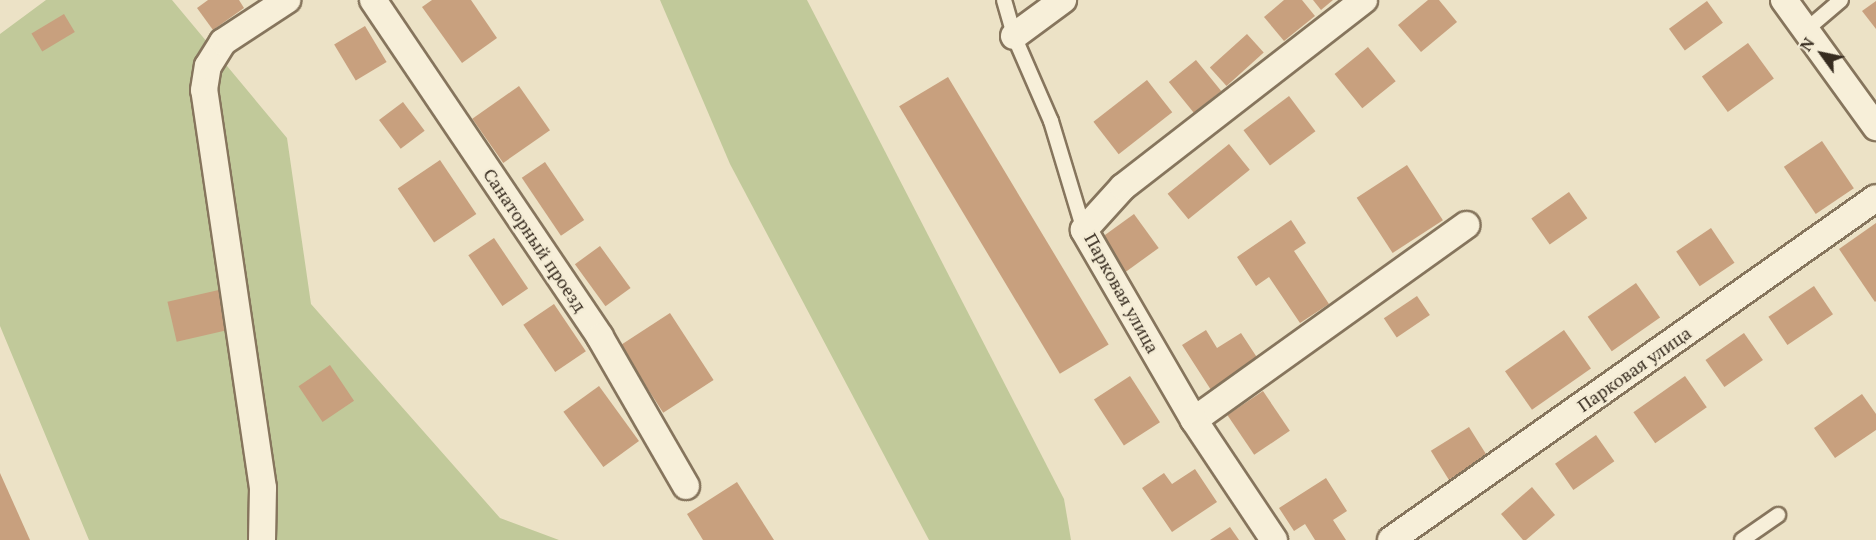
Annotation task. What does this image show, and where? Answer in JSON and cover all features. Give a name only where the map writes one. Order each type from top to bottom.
[{"type":"street","points":[[262,540],[263,488],[204,90],[208,66],[223,42],[287,0]]},
{"type":"street","name":"Санаторный проезд","points":[[373,0],[600,337],[686,486]]},
{"type":"street","points":[[1014,36],[1063,0]]},
{"type":"street","name":"Парковая улица","points":[[1274,540],[1194,420],[1084,230],[1123,187],[1364,0]]},
{"type":"street","points":[[1784,0],[1876,127]]},
{"type":"street","name":"Парковая улица","points":[[1391,540],[1876,198]]},
{"type":"street","points":[[1194,420],[1466,225]]},
{"type":"lane","points":[[1004,0],[1014,36],[1052,121],[1084,230]]},
{"type":"lane","points":[[1806,30],[1841,0]]},
{"type":"lane","points":[[1742,540],[1778,515]]},
{"type":"green space","points":[[46,0],[172,0],[287,138],[311,304],[500,518],[559,540],[89,540],[0,326],[0,34]]},
{"type":"green space","points":[[660,0],[807,0],[1064,499],[1071,540],[929,540],[730,164]]},
{"type":"building","points":[[208,0],[239,0],[244,8],[213,30],[197,8]]},
{"type":"building","points":[[432,0],[471,0],[497,38],[462,63],[422,7]]},
{"type":"building","points":[[1284,0],[1302,0],[1315,16],[1284,41],[1264,17]]},
{"type":"building","points":[[1313,0],[1333,0],[1321,10]]},
{"type":"building","points":[[1428,0],[1439,0],[1457,22],[1421,52],[1398,25]]},
{"type":"building","points":[[1707,1],[1723,23],[1685,50],[1669,29]]},
{"type":"building","points":[[1876,1],[1876,29],[1862,11]]},
{"type":"building","points":[[64,14],[75,32],[42,52],[31,34]]},
{"type":"building","points":[[365,26],[387,62],[356,81],[334,45]]},
{"type":"building","points":[[1247,34],[1264,53],[1227,86],[1210,67]]},
{"type":"building","points":[[1748,43],[1774,79],[1728,112],[1702,77]]},
{"type":"building","points":[[1368,47],[1396,81],[1362,108],[1335,74]]},
{"type":"building","points":[[1196,60],[1221,91],[1194,113],[1169,82]]},
{"type":"building","points":[[948,77],[1109,344],[1060,374],[899,106]]},
{"type":"building","points":[[1147,80],[1172,112],[1119,154],[1093,122]]},
{"type":"building","points":[[519,86],[550,130],[503,163],[472,119]]},
{"type":"building","points":[[1289,96],[1315,131],[1270,165],[1243,130]]},
{"type":"building","points":[[403,102],[425,131],[401,149],[379,120]]},
{"type":"building","points":[[1822,141],[1854,188],[1816,214],[1784,167]]},
{"type":"building","points":[[1229,144],[1250,170],[1188,219],[1168,194]]},
{"type":"building","points":[[440,160],[476,214],[434,242],[398,189]]},
{"type":"building","points":[[545,162],[584,220],[561,236],[522,178]]},
{"type":"building","points":[[1407,165],[1443,220],[1393,253],[1357,198]]},
{"type":"building","points":[[1569,192],[1587,218],[1550,245],[1531,218]]},
{"type":"building","points":[[1134,214],[1159,248],[1123,274],[1098,240]]},
{"type":"building","points":[[1291,220],[1306,243],[1294,251],[1329,304],[1300,323],[1269,277],[1256,286],[1237,257]]},
{"type":"building","points":[[1876,223],[1876,301],[1875,302],[1839,249]]},
{"type":"building","points":[[1711,228],[1734,263],[1700,286],[1676,251]]},
{"type":"building","points":[[494,238],[528,289],[502,306],[468,255]]},
{"type":"building","points":[[600,246],[631,288],[605,306],[575,264]]},
{"type":"building","points":[[1636,283],[1660,317],[1612,351],[1588,317]]},
{"type":"building","points":[[1814,286],[1833,314],[1787,345],[1768,317]]},
{"type":"building","points":[[223,289],[232,329],[177,342],[167,302]]},
{"type":"building","points":[[1417,296],[1430,315],[1397,337],[1384,318]]},
{"type":"building","points":[[554,304],[586,351],[555,372],[523,325]]},
{"type":"building","points":[[670,313],[714,380],[663,413],[620,346]]},
{"type":"building","points":[[1206,330],[1217,348],[1241,333],[1258,359],[1211,390],[1182,345]]},
{"type":"building","points":[[1564,330],[1591,369],[1532,410],[1505,371]]},
{"type":"building","points":[[1744,333],[1763,360],[1724,387],[1705,360]]},
{"type":"building","points":[[330,365],[354,401],[323,422],[298,386]]},
{"type":"building","points":[[1130,376],[1160,422],[1124,446],[1094,399]]},
{"type":"building","points":[[1685,376],[1707,407],[1655,443],[1633,412]]},
{"type":"building","points":[[599,386],[639,441],[603,467],[563,412]]},
{"type":"building","points":[[1263,391],[1290,431],[1254,455],[1227,415]]},
{"type":"building","points":[[1862,394],[1876,414],[1876,430],[1835,458],[1814,428]]},
{"type":"building","points":[[1469,427],[1487,456],[1449,480],[1431,451]]},
{"type":"building","points":[[1596,435],[1614,461],[1573,490],[1555,464]]},
{"type":"building","points":[[1195,469],[1217,502],[1172,532],[1142,488],[1164,473],[1172,484]]},
{"type":"building","points":[[0,473],[30,540],[0,540]]},
{"type":"building","points":[[1326,478],[1347,511],[1333,520],[1346,540],[1315,540],[1305,524],[1294,531],[1279,508]]},
{"type":"building","points":[[737,482],[774,540],[703,540],[687,514]]},
{"type":"building","points":[[1532,487],[1555,515],[1526,540],[1523,540],[1501,514]]},
{"type":"building","points":[[1230,527],[1239,540],[1210,540]]}]
